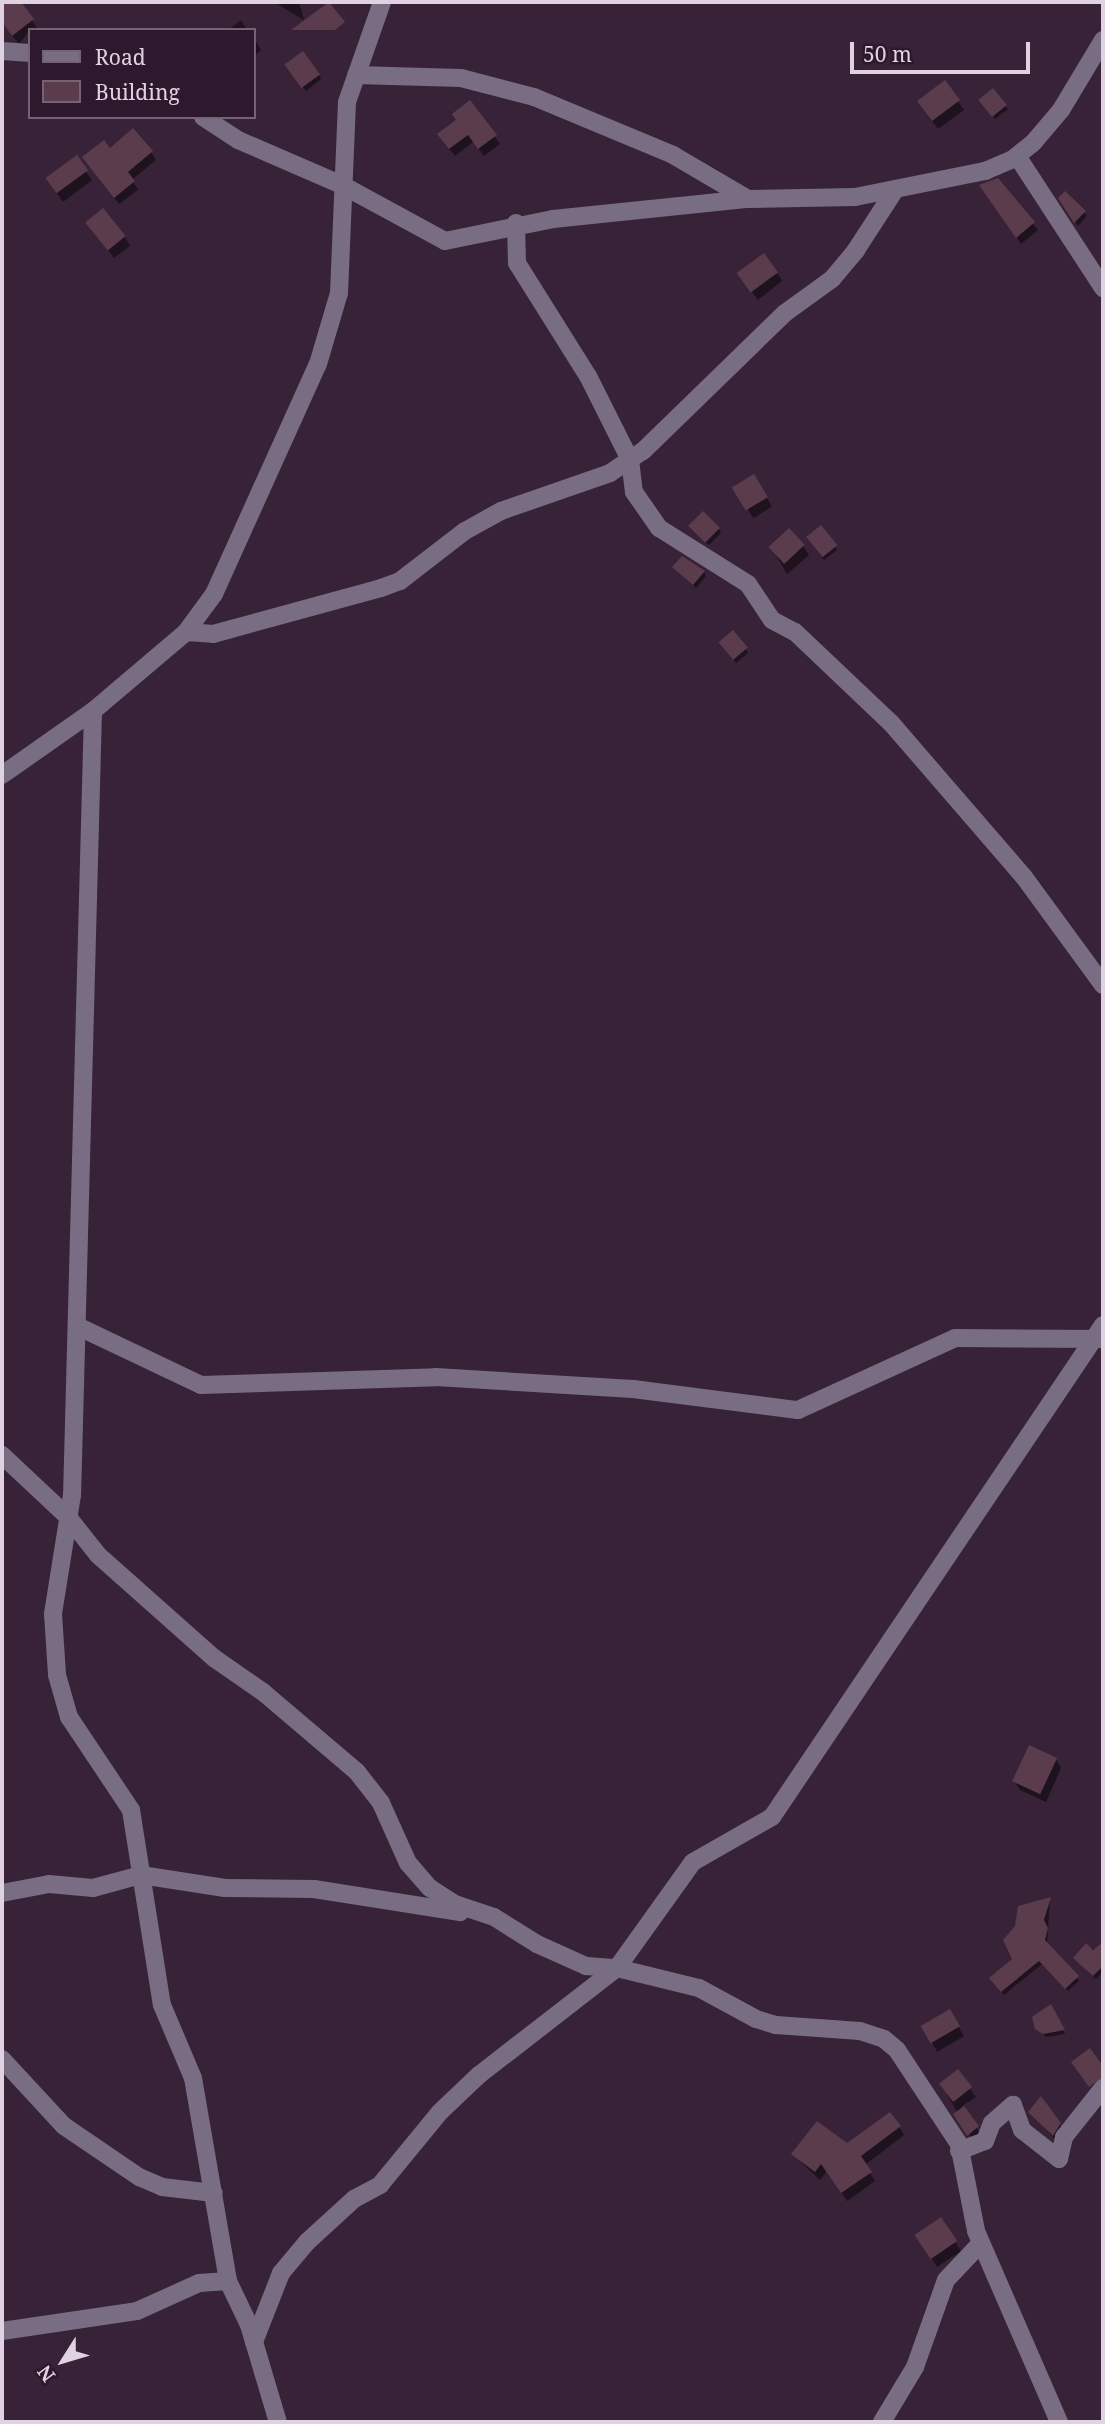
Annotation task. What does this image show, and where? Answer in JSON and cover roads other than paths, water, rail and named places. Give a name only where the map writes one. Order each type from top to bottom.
[{"type":"street","points":[[2,775],[93,711],[186,632],[214,594],[318,364],[339,293],[347,102],[382,2]]},
{"type":"street","points":[[207,119],[238,140],[342,185],[445,241],[516,223],[748,199],[855,197],[985,171],[1017,156],[1061,110],[1103,40]]},
{"type":"street","points":[[2,51],[28,53]]},
{"type":"street","points":[[356,75],[461,78],[534,97],[673,155],[748,199]]},
{"type":"street","points":[[1017,156],[1103,288]]},
{"type":"street","points":[[186,632],[213,634],[400,581],[465,531],[501,511],[570,490],[630,460],[785,313],[832,279],[856,250],[895,190]]},
{"type":"street","points":[[516,223],[517,263],[588,376],[630,460],[635,492],[659,528],[748,584],[772,620],[795,632],[891,723],[1024,877],[1103,985]]},
{"type":"street","points":[[93,711],[77,1326],[68,1517],[53,1614],[57,1675],[69,1717],[131,1810],[162,2005],[193,2078],[228,2281],[254,2342],[278,2422]]},
{"type":"street","points":[[77,1326],[201,1385],[436,1377],[633,1389],[798,1410],[955,1338],[1101,1334]]},
{"type":"street","points":[[254,2342],[281,2273],[307,2242],[354,2199],[380,2185],[440,2112],[479,2075],[617,1968],[693,1862],[772,1817],[1101,1334]]},
{"type":"street","points":[[2,1455],[68,1517],[99,1555],[221,1665],[263,1692],[357,1772],[381,1803],[408,1863],[430,1888],[455,1904],[494,1917],[537,1944],[586,1966],[617,1968],[699,1988],[776,2025],[860,2031],[884,2039],[897,2050],[959,2151],[981,2244],[1059,2422]]},
{"type":"street","points":[[2,1893],[49,1884],[93,1888],[141,1875],[225,1888],[314,1889],[494,1917]]},
{"type":"street","points":[[2,2059],[64,2126],[139,2176],[162,2187],[214,2193]]},
{"type":"street","points":[[959,2151],[985,2141],[992,2123],[1013,2105],[1022,2130],[1059,2159],[1064,2137],[1103,2088]]},
{"type":"street","points":[[882,2422],[915,2367],[946,2280],[981,2244]]},
{"type":"street","points":[[2,2332],[137,2311],[199,2283],[228,2281]]}]
